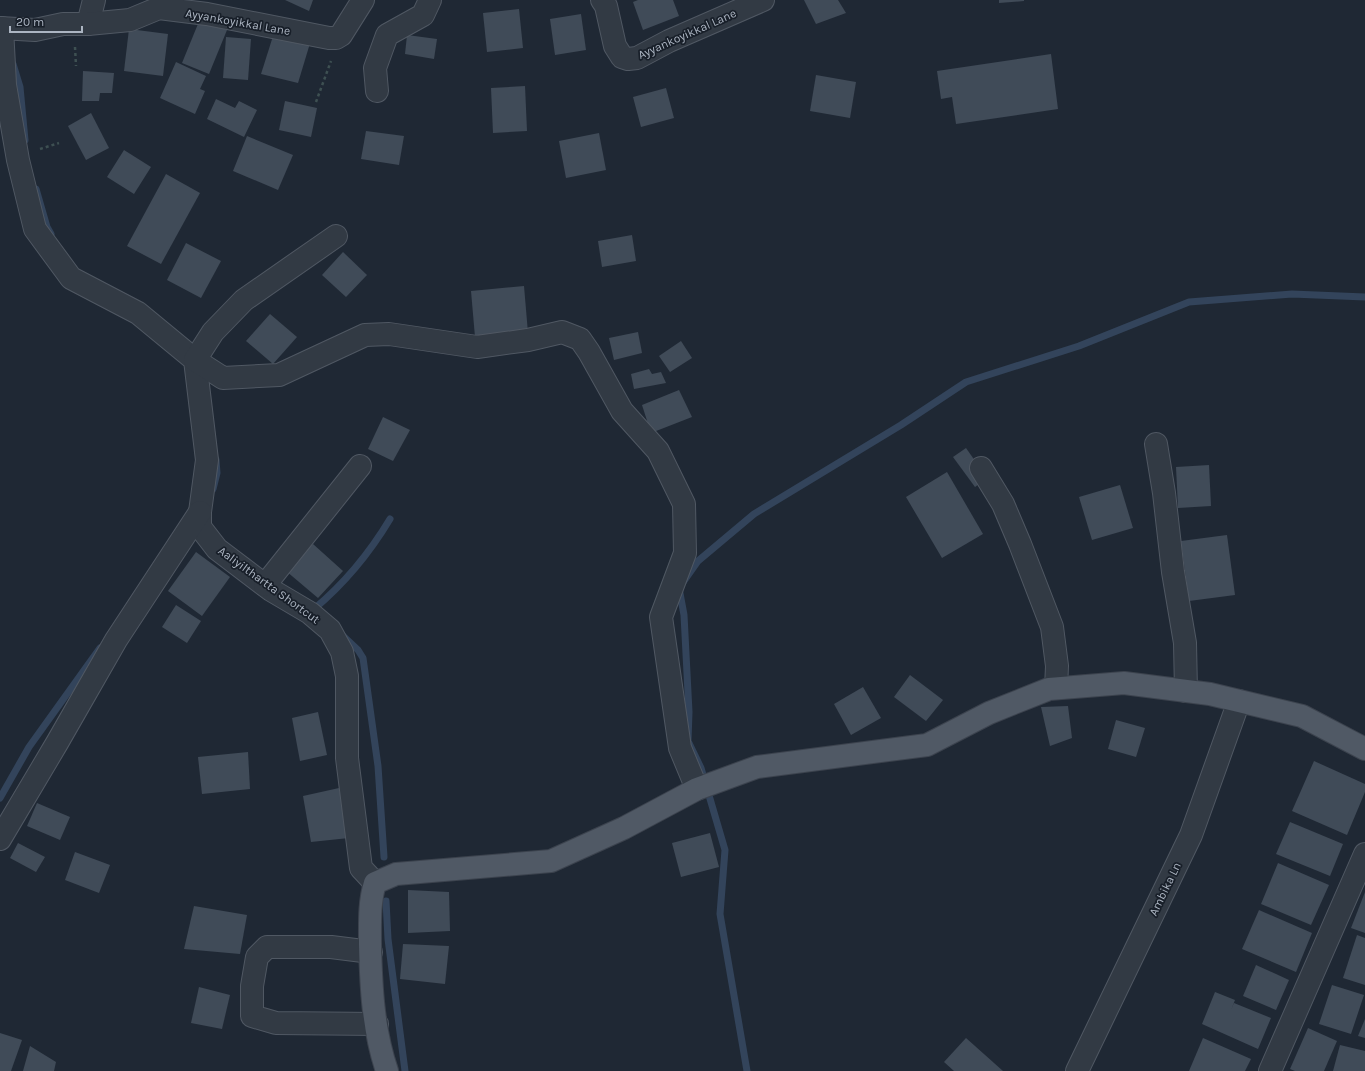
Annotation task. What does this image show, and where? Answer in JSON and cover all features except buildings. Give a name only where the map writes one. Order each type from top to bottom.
[{"type":"main road","points":[[387,1071],[383,1058],[372,995],[370,903],[375,883],[396,874],[551,861],[624,828],[697,789],[758,767],[927,745],[989,713],[1049,689],[1056,688],[1124,683],[1210,694],[1302,716],[1365,749]]},
{"type":"street","points":[[88,24],[94,0]]},
{"type":"street","points":[[336,38],[341,35],[363,0]]},
{"type":"street","points":[[377,91],[375,68],[387,35],[423,15],[430,0]]},
{"type":"street","name":"Ayyankoyikkal Lane","points":[[602,0],[606,6],[615,46],[622,57],[628,59],[637,58],[669,41],[763,0]]},
{"type":"street","name":"Ayyankoyikkal Lane","points":[[1,30],[35,30],[63,24],[88,24],[130,20],[159,8],[207,14],[329,38],[336,38]]},
{"type":"street","points":[[1,30],[5,84],[17,152],[35,229],[71,278],[138,313],[199,353],[223,378],[279,374],[365,335],[389,334],[477,347],[528,340],[562,332],[580,339],[589,352],[622,411],[658,451],[684,504],[685,553],[661,617],[680,748],[697,789]]},
{"type":"street","points":[[199,353],[213,332],[244,300],[336,236]]},
{"type":"street","name":"Aaliyilthartta Shortcut","points":[[199,353],[207,460],[200,512],[200,527],[217,549],[268,581],[320,621],[330,630],[342,652],[347,676],[347,758],[361,868],[375,883]]},
{"type":"street","points":[[1156,444],[1164,493],[1173,572],[1185,644],[1186,691]]},
{"type":"street","points":[[268,581],[360,466]]},
{"type":"street","points":[[981,468],[1006,510],[1052,627],[1057,666],[1056,688]]},
{"type":"street","points":[[0,839],[116,640],[200,512]]},
{"type":"street","name":"Ambika Ln","points":[[1077,1071],[1191,835],[1239,701]]},
{"type":"street","points":[[1270,1071],[1365,854]]},
{"type":"street","points":[[370,952],[330,947],[268,948],[256,957],[252,986],[252,1016],[276,1023],[377,1024]]},
{"type":"path","points":[[316,102],[330,64],[336,38]]},
{"type":"path","points":[[37,149],[60,143]]},
{"type":"waterway","points":[[13,64],[20,87],[25,140]]},
{"type":"waterway","points":[[36,189],[47,227],[51,234]]},
{"type":"waterway","points":[[747,1071],[720,914],[725,850],[701,768],[688,741],[689,712],[684,615],[679,588],[698,561],[754,514],[901,425],[966,382],[1079,346],[1189,302],[1292,294],[1365,297]]},
{"type":"waterway","points":[[213,489],[217,473],[216,460]]},
{"type":"waterway","points":[[314,609],[336,589],[356,567],[374,544],[390,519]]},
{"type":"waterway","points":[[342,635],[358,650],[363,658],[378,766],[384,857]]},
{"type":"waterway","points":[[0,798],[29,747],[100,648]]},
{"type":"waterway","points":[[386,901],[388,939],[405,1071]]}]
